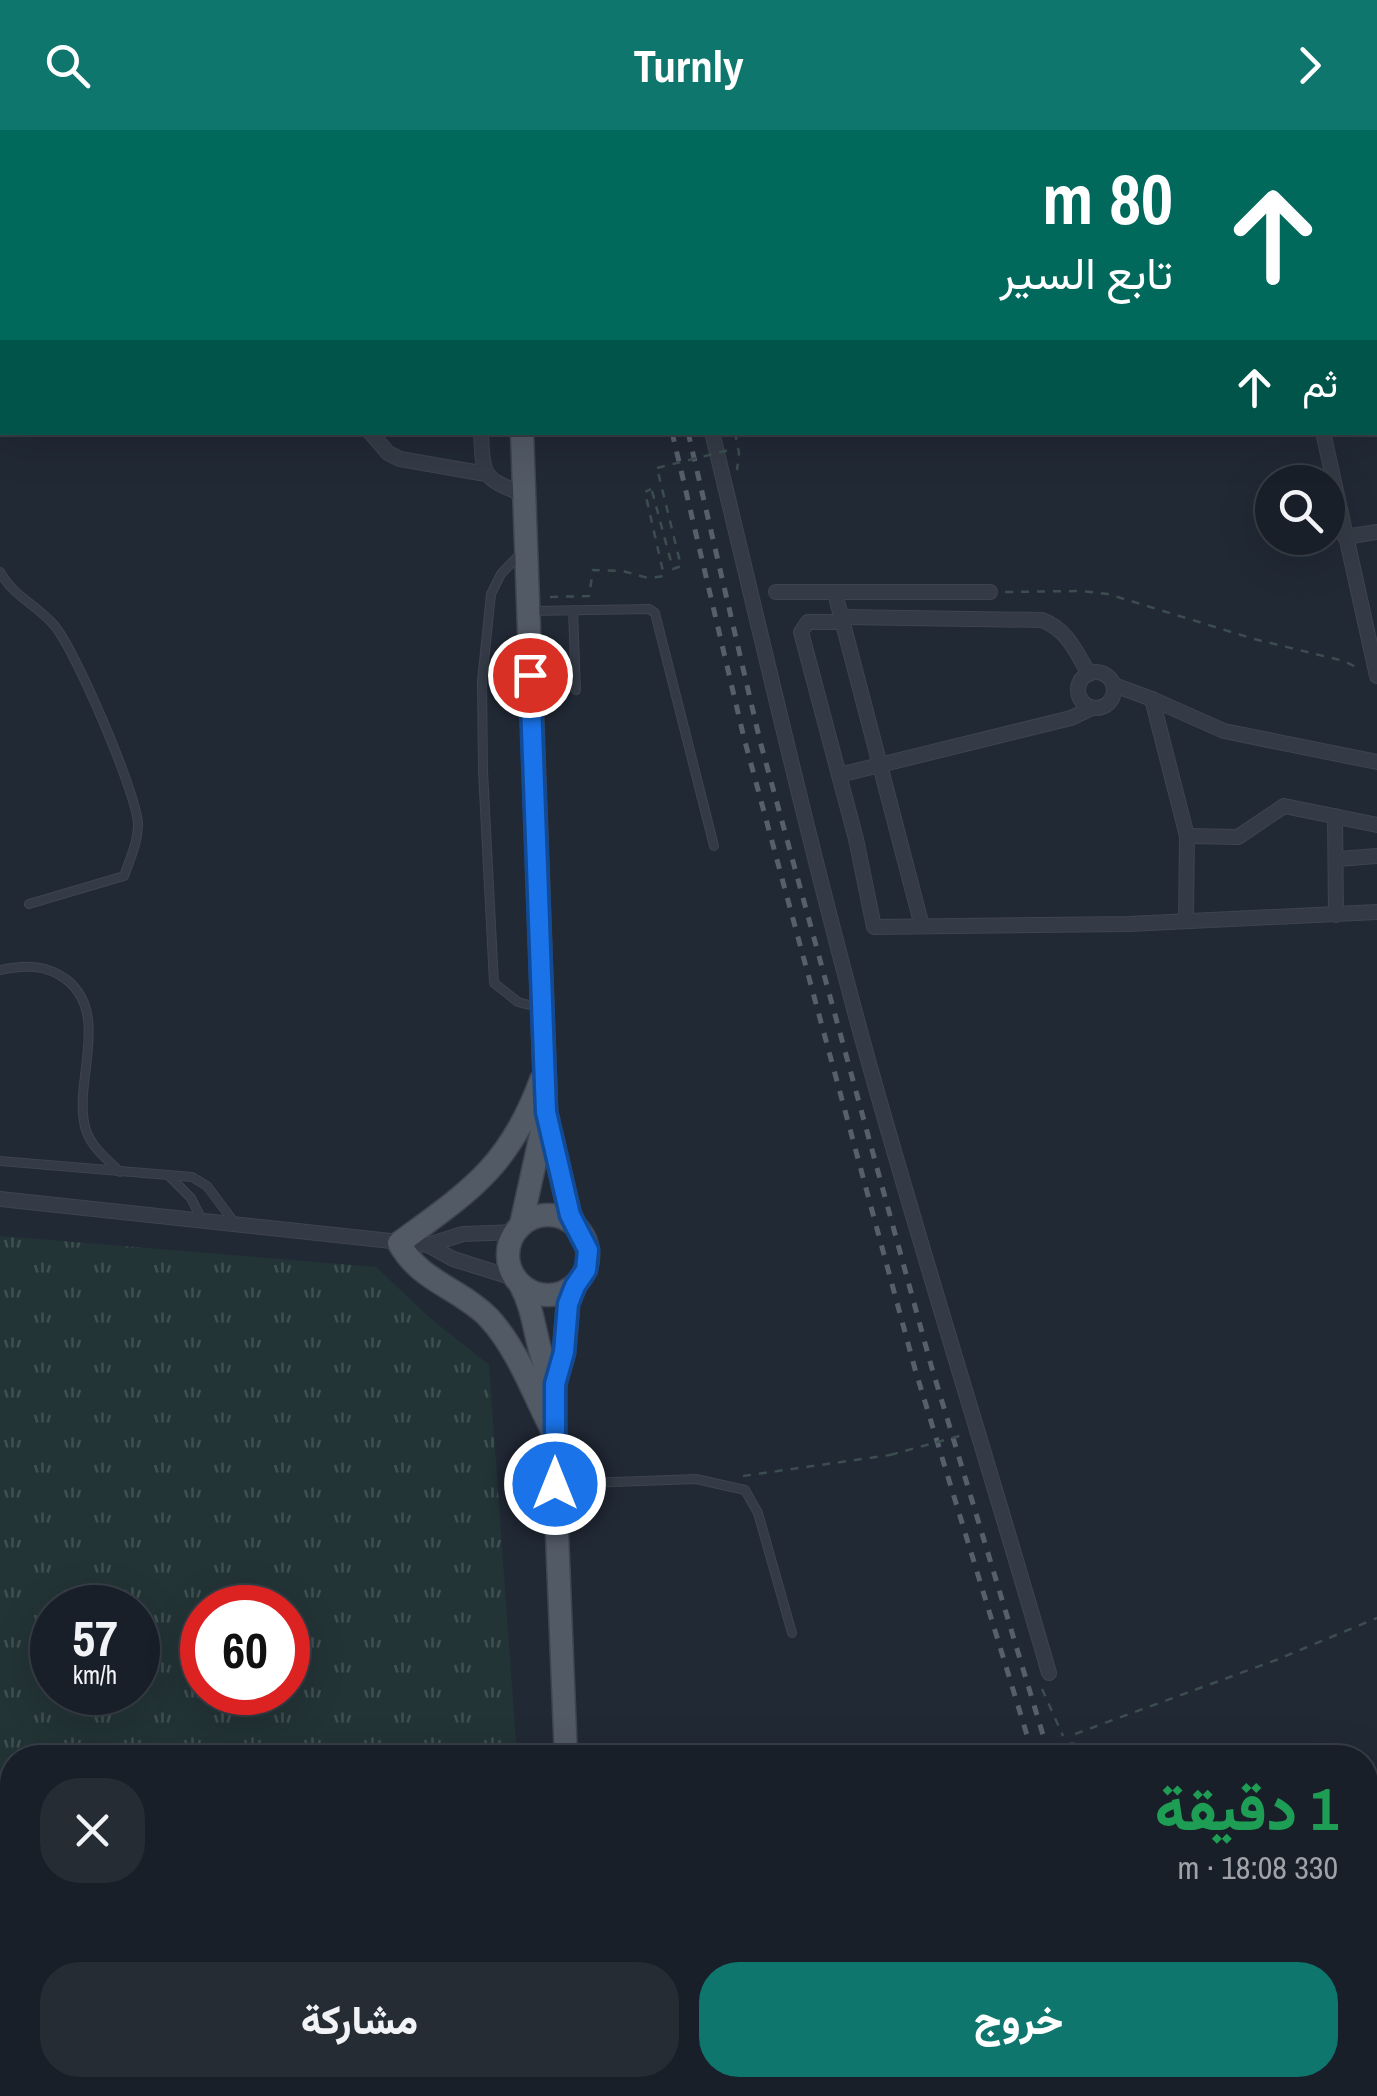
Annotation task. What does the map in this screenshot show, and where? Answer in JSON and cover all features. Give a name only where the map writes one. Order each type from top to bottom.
[{"type":"main road","points":[[523,435],[546,1112],[570,1215],[586,1240],[588,1260],[568,1304],[564,1352],[555,1384],[565,1745]]},
{"type":"main road","points":[[545,1068],[528,1113],[498,1164],[473,1189],[399,1243],[425,1277],[472,1304],[493,1324],[555,1436]]},
{"type":"main road","points":[[546,1112],[518,1228],[508,1250],[529,1304],[540,1354],[555,1384]]},
{"type":"main road","points":[[518,1228],[529,1219],[548,1214],[575,1224]]},
{"type":"main road","points":[[518,1282],[548,1296],[575,1286]]},
{"type":"street","points":[[481,435],[486,474]]},
{"type":"street","points":[[713,435],[849,989],[919,1241],[984,1446],[1044,1677]]},
{"type":"street","points":[[1323,435],[1329,465]]},
{"type":"street","points":[[384,440],[409,462],[486,474],[526,496]]},
{"type":"street","points":[[1374,670],[1345,537],[1377,532]]},
{"type":"street","points":[[776,592],[990,592]]},
{"type":"street","points":[[835,593],[922,926]]},
{"type":"street","points":[[1088,674],[1068,637],[1042,620],[808,622],[801,632],[874,927],[1186,922],[1377,912]]},
{"type":"street","points":[[1088,674],[1100,673],[1114,685],[1224,731],[1377,762]]},
{"type":"street","points":[[1088,674],[1078,689],[1082,701],[1092,708]]},
{"type":"street","points":[[839,775],[1071,718],[1109,703],[1114,685]]},
{"type":"street","points":[[1152,699],[1188,836],[1186,922]]},
{"type":"street","points":[[1188,836],[1238,837],[1284,806],[1377,825]]},
{"type":"street","points":[[1335,816],[1336,915]]},
{"type":"street","points":[[1338,858],[1377,856]]},
{"type":"street","points":[[0,1199],[428,1245],[462,1234],[518,1228]]},
{"type":"street","points":[[428,1245],[453,1259],[518,1282]]},
{"type":"lane","points":[[528,547],[501,574],[491,594],[482,681],[483,771],[494,983],[518,1002],[543,1009]]},
{"type":"lane","points":[[0,572],[8,586],[56,626],[128,778],[138,820],[137,841],[124,876],[29,904]]},
{"type":"lane","points":[[529,604],[573,610],[649,609],[656,613],[714,846]]},
{"type":"lane","points":[[573,610],[576,690]]},
{"type":"lane","points":[[0,970],[28,965],[55,972],[77,988],[88,1006],[84,1124],[91,1143],[120,1172]]},
{"type":"lane","points":[[0,1162],[184,1176],[200,1181],[237,1226]]},
{"type":"lane","points":[[169,1176],[191,1198],[203,1222]]},
{"type":"lane","points":[[555,1484],[696,1479],[745,1490],[758,1513],[792,1633]]},
{"type":"path","points":[[529,604],[589,596],[593,570],[623,571],[648,578],[664,576],[646,492],[651,490],[673,569],[681,566],[657,468],[729,450]]},
{"type":"path","points":[[990,592],[1108,594],[1254,640],[1374,670]]},
{"type":"path","points":[[746,1476],[890,1455],[963,1435]]},
{"type":"path","points":[[1044,1677],[1060,1734],[1068,1737],[1377,1618]]},
{"type":"green space","points":[[0,1236],[376,1267],[431,1319],[489,1365],[516,1745],[0,1745]]},
{"type":"railway","points":[[673,435],[744,738],[915,1369],[1030,1745]]},
{"type":"railway","points":[[689,435],[760,741],[931,1365],[1046,1745]]},
{"type":"route","points":[[530,675],[546,1112],[570,1215],[588,1250],[586,1270],[568,1304],[564,1352],[555,1384],[555,1484]]}]
